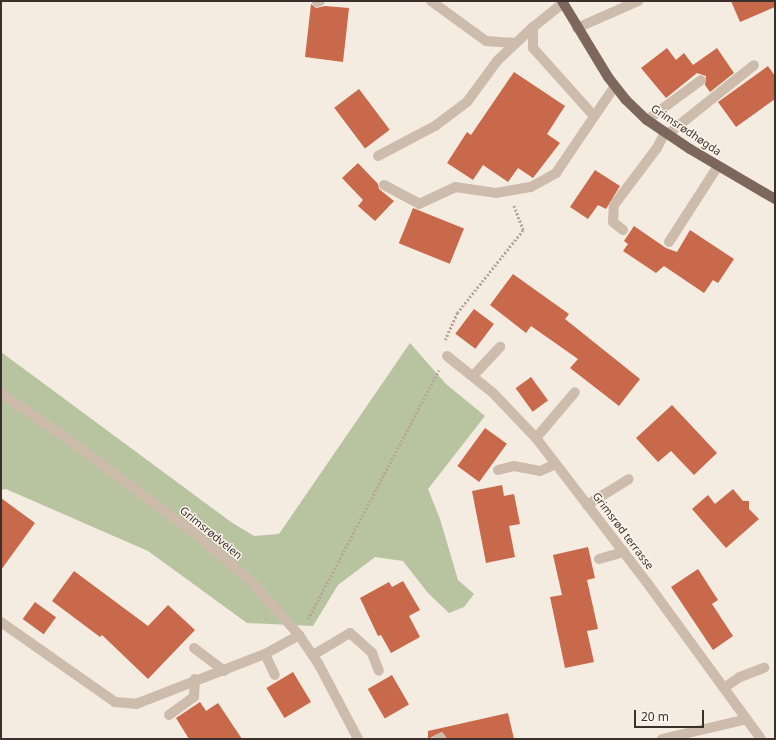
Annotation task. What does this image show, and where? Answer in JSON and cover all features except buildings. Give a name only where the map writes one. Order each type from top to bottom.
[{"type":"main road","name":"Grimsrødhøgda","points":[[563,2],[577,28],[615,86],[647,120],[718,166],[775,199]]},
{"type":"street","points":[[431,1],[486,41],[516,43]]},
{"type":"street","points":[[577,28],[638,1]]},
{"type":"street","points":[[378,156],[435,126],[467,102],[497,61],[533,27],[563,2]]},
{"type":"street","points":[[533,27],[533,48],[594,116]]},
{"type":"street","points":[[623,230],[613,222],[614,205],[657,148],[666,133],[754,65]]},
{"type":"street","points":[[647,120],[701,80]]},
{"type":"street","points":[[384,185],[406,199],[419,204],[455,187],[496,193],[531,188],[556,173],[574,150],[594,116],[615,86]]},
{"type":"street","points":[[669,242],[718,166]]},
{"type":"street","points":[[473,376],[500,347]]},
{"type":"street","name":"Grimsrød terrasse","points":[[447,356],[493,393],[536,438],[624,552],[761,739]]},
{"type":"street","points":[[536,438],[576,392]]},
{"type":"street","name":"Grimsrødveien","points":[[1,393],[65,437],[194,533],[250,580],[299,635],[313,655],[358,739]]},
{"type":"street","points":[[498,470],[514,466],[540,471],[556,464]]},
{"type":"street","points":[[588,505],[629,479]]},
{"type":"street","points":[[599,559],[624,552]]},
{"type":"street","points":[[1,622],[115,702],[136,704],[195,679],[224,671],[265,654],[299,635]]},
{"type":"street","points":[[313,655],[350,633],[372,652],[379,671]]},
{"type":"street","points":[[194,648],[224,671]]},
{"type":"street","points":[[265,654],[275,675]]},
{"type":"street","points":[[724,688],[740,677],[764,668]]},
{"type":"street","points":[[169,715],[194,697],[195,679]]},
{"type":"street","points":[[662,739],[747,719]]},
{"type":"path","points":[[299,635],[447,356],[445,340],[457,313],[523,230],[509,191]]},
{"type":"green space","points":[[410,343],[446,384],[485,416],[428,489],[440,519],[458,580],[474,594],[464,607],[449,613],[428,593],[403,561],[375,557],[338,585],[313,626],[247,623],[148,551],[6,489],[1,490],[1,352],[231,522],[254,536],[279,534]]}]
